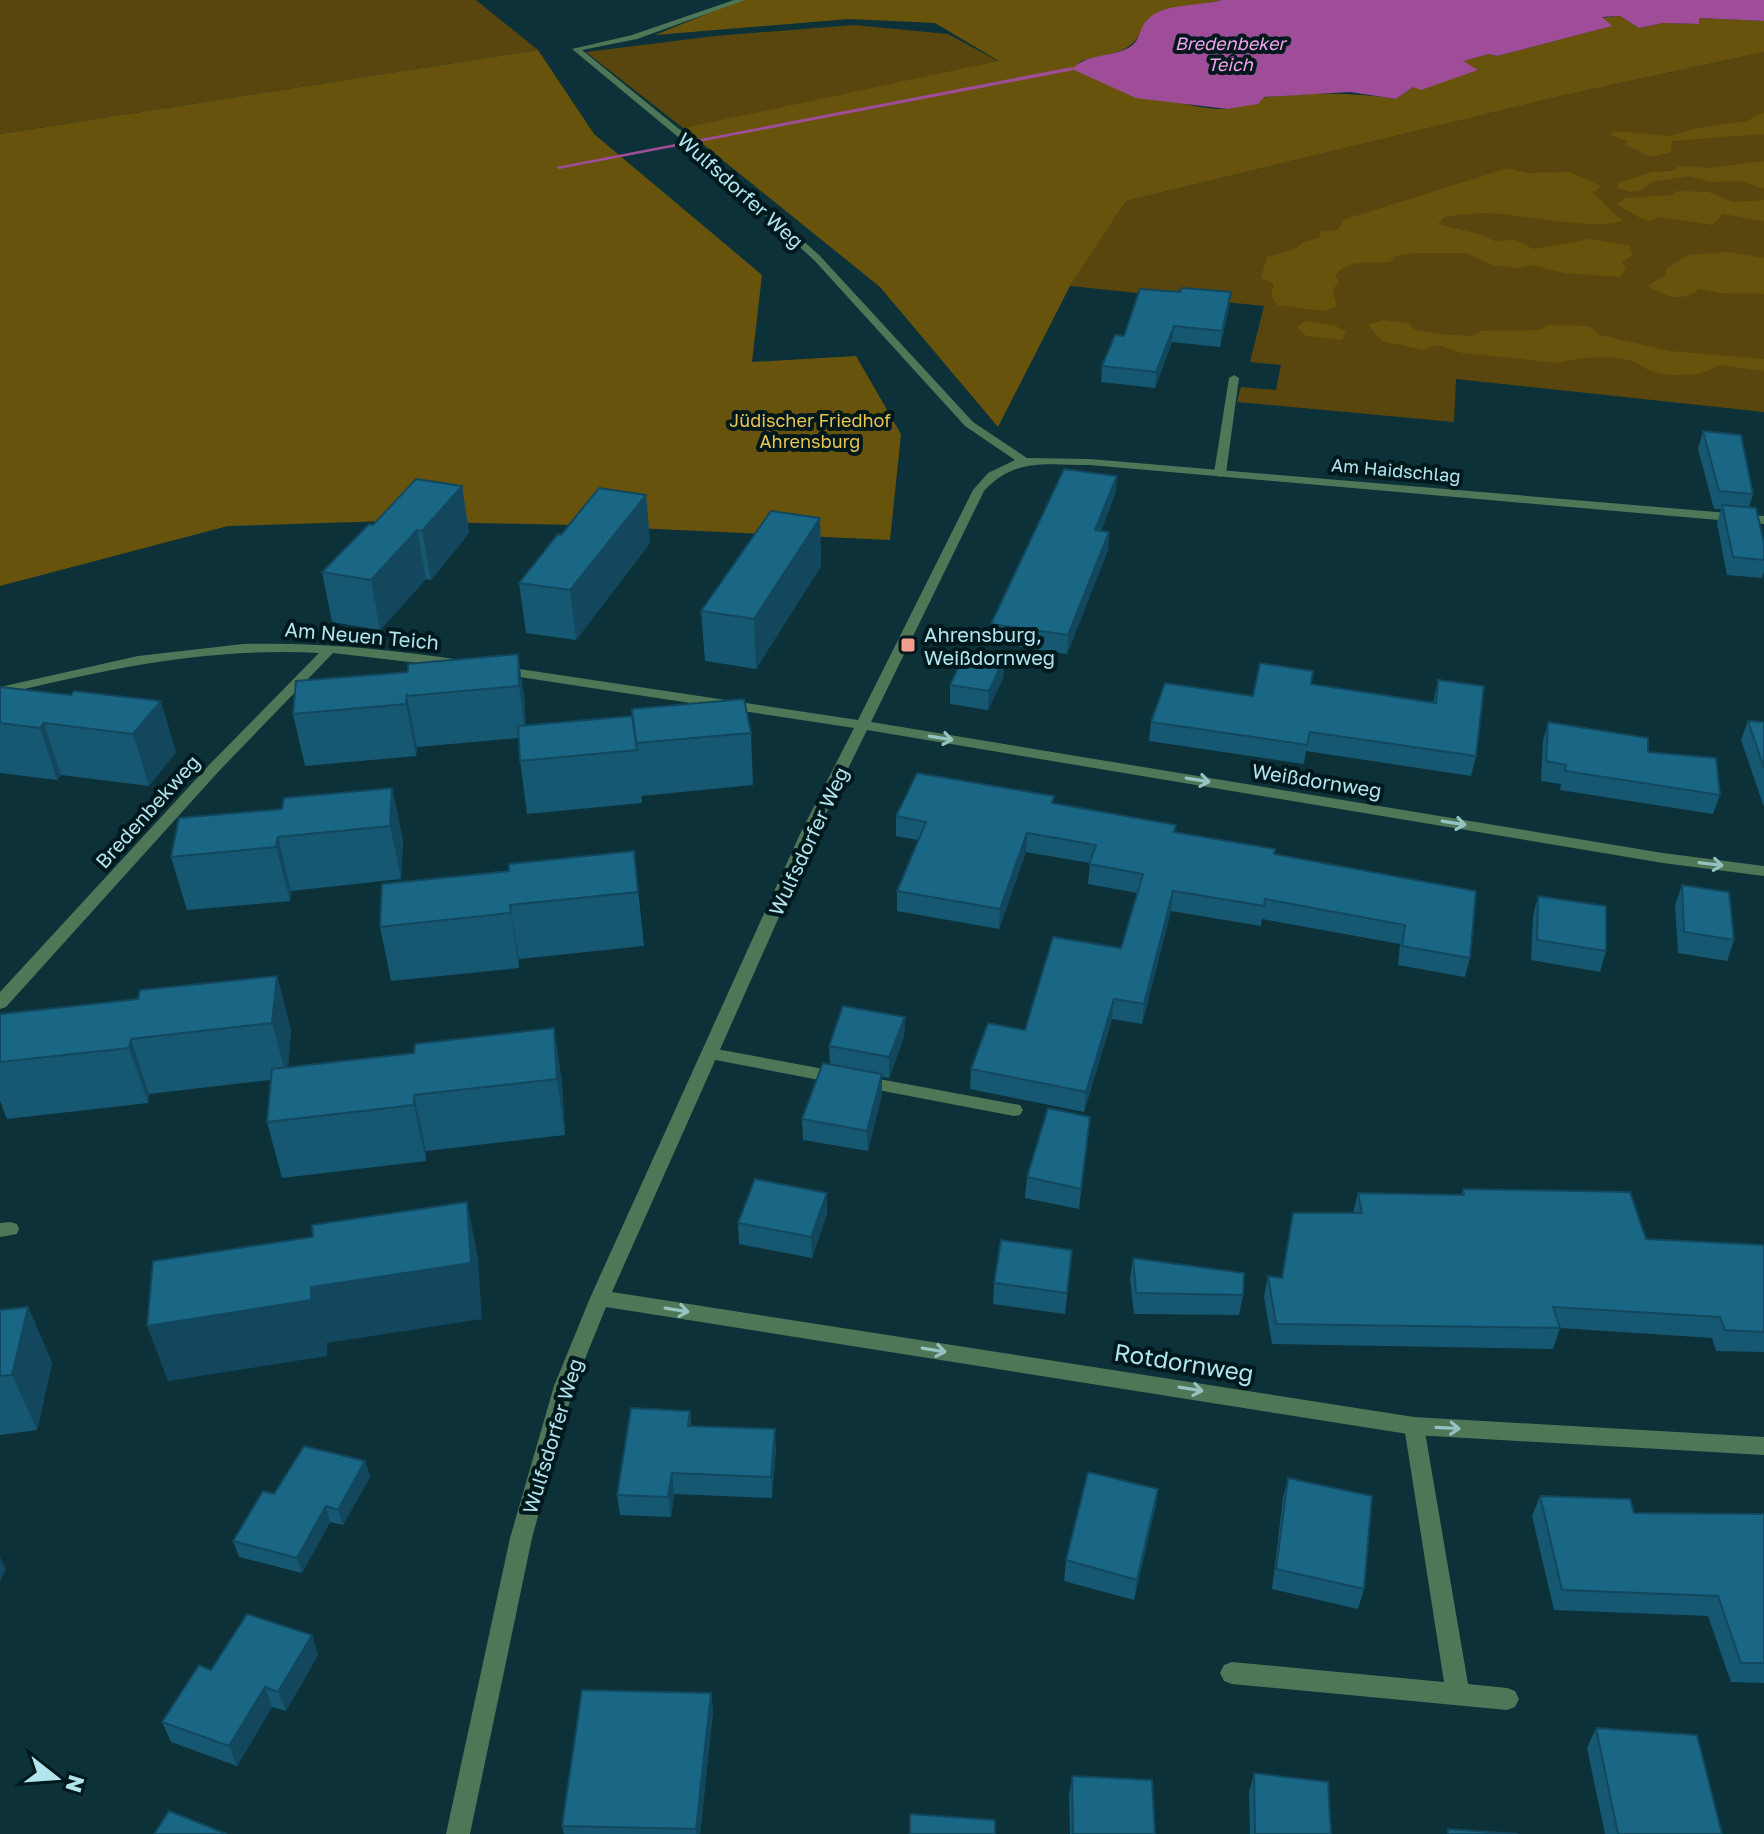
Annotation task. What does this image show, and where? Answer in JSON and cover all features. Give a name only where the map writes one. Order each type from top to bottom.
[{"type":"street","name":"Wulfsdorfer Weg","points":[[741,0],[634,37],[576,49],[686,139],[817,258],[969,424],[1024,461]]},
{"type":"street","points":[[1220,473],[1234,378]]},
{"type":"street","name":"Wulfsdorfer Weg","points":[[458,1834],[521,1538],[564,1386],[600,1298],[808,834],[864,725],[955,533],[979,490],[992,475],[1024,461]]},
{"type":"street","name":"Am Haidschlag","points":[[1024,461],[1090,462],[1764,520]]},
{"type":"street","name":"Am Neuen Teich","points":[[0,691],[64,675],[177,655],[277,647],[392,654],[470,665]]},
{"type":"street","name":"Bredenbekweg","points":[[0,1003],[214,768],[329,650]]},
{"type":"street","points":[[485,668],[864,725]]},
{"type":"street","name":"Weißdornweg","points":[[864,725],[1663,858],[1764,871]]},
{"type":"street","points":[[711,1054],[1014,1110]]},
{"type":"street","name":"Rotdornweg","points":[[600,1298],[1414,1426],[1764,1446]]},
{"type":"street","points":[[1414,1426],[1458,1695]]},
{"type":"street","points":[[1232,1673],[1507,1699]]},
{"type":"shaded area","points":[[0,0],[476,0],[538,50],[0,134]]},
{"type":"shaded area","points":[[854,25],[948,34],[1000,62],[683,128],[586,52],[715,36]]},
{"type":"shaded area","points":[[1764,52],[1764,412],[1456,379],[1454,422],[1237,402],[1241,387],[1276,390],[1281,365],[1250,362],[1264,306],[1070,286],[1126,201],[1565,95]]},
{"type":"green space","points":[[741,0],[1221,0],[1147,20],[1128,47],[1079,62],[1169,99],[1188,105],[1226,109],[1262,98],[1299,95],[1347,94],[1396,99],[1413,87],[1477,70],[1461,61],[1489,54],[1497,56],[1611,26],[1600,18],[1620,16],[1639,28],[1663,23],[1699,24],[1698,18],[1764,21],[1764,52],[1565,95],[1126,201],[1070,286],[998,427],[880,287],[683,128],[999,61],[935,23],[849,19],[655,35]]},
{"type":"green space","name":"Jüdischer Friedhof Ahrensburg","points":[[538,50],[594,134],[762,275],[752,362],[856,356],[901,434],[890,540],[572,525],[388,521],[228,526],[0,586],[0,134]]},
{"type":"green space","points":[[1764,112],[1764,134],[1672,141],[1671,152],[1655,156],[1646,155],[1625,145],[1628,141],[1610,135],[1613,131],[1670,136],[1693,129],[1747,121]]},
{"type":"green space","points":[[1764,161],[1764,189],[1741,181],[1712,182],[1688,176],[1652,182],[1642,190],[1630,192],[1617,188],[1618,183],[1652,172],[1673,171],[1679,166],[1710,168]]},
{"type":"green space","points":[[1508,168],[1526,173],[1570,172],[1601,186],[1593,193],[1623,220],[1598,224],[1483,213],[1444,217],[1438,224],[1494,241],[1515,240],[1533,249],[1590,239],[1629,245],[1633,255],[1622,262],[1626,269],[1620,277],[1565,273],[1531,265],[1516,268],[1493,265],[1466,253],[1412,253],[1396,256],[1390,262],[1347,266],[1335,275],[1339,282],[1333,289],[1337,307],[1323,311],[1277,305],[1271,295],[1274,284],[1261,278],[1267,257],[1319,238],[1321,231],[1338,230],[1343,220]]},
{"type":"green space","points":[[1677,191],[1709,192],[1733,202],[1764,200],[1764,221],[1723,214],[1712,225],[1660,217],[1650,221],[1616,204],[1626,198],[1672,195]]},
{"type":"green space","points":[[1729,252],[1764,258],[1764,294],[1719,293],[1699,289],[1686,296],[1674,297],[1648,286],[1666,275],[1666,269],[1688,255]]},
{"type":"green space","points":[[1383,320],[1408,323],[1415,330],[1472,336],[1481,331],[1541,330],[1548,325],[1589,326],[1599,335],[1670,351],[1764,359],[1764,371],[1719,365],[1696,374],[1677,375],[1651,371],[1631,361],[1611,358],[1584,358],[1559,363],[1462,353],[1437,345],[1424,350],[1382,341],[1368,325]]},
{"type":"green space","points":[[1306,321],[1336,326],[1346,332],[1342,340],[1306,336],[1297,327]]},
{"type":"water","name":"Bredenbeker Teich","points":[[1221,0],[1764,0],[1764,21],[1699,18],[1699,24],[1663,23],[1639,28],[1620,16],[1602,17],[1612,26],[1497,56],[1489,54],[1463,61],[1478,70],[1421,90],[1413,87],[1396,99],[1350,92],[1264,97],[1258,104],[1227,109],[1136,98],[1072,69],[1091,58],[1131,46],[1154,14]]},
{"type":"building","points":[[1182,288],[1231,292],[1222,331],[1174,326],[1156,372],[1102,366],[1115,335],[1124,336],[1140,289],[1180,292]]},
{"type":"building","points":[[1703,431],[1741,435],[1753,494],[1719,491]]},
{"type":"building","points":[[1064,469],[1117,476],[1095,530],[1109,532],[1068,635],[991,624]]},
{"type":"building","points":[[416,479],[462,486],[422,531],[417,530],[371,580],[322,572],[369,524],[373,525]]},
{"type":"building","points":[[599,488],[646,495],[570,590],[519,583],[558,534],[561,535]]},
{"type":"building","points":[[1722,505],[1756,508],[1764,543],[1764,560],[1733,557]]},
{"type":"building","points":[[771,511],[820,518],[754,619],[701,611]]},
{"type":"building","points":[[965,653],[1004,659],[989,691],[950,685]]},
{"type":"building","points":[[518,654],[519,686],[407,696],[407,693],[406,704],[293,714],[296,681],[408,672],[408,664]]},
{"type":"building","points":[[1260,663],[1313,671],[1311,684],[1436,703],[1438,680],[1484,686],[1476,756],[1310,732],[1307,745],[1151,722],[1165,683],[1253,696]]},
{"type":"building","points":[[0,687],[71,695],[74,691],[161,701],[133,734],[44,723],[40,728],[0,723]]},
{"type":"building","points":[[744,699],[751,733],[636,743],[632,709]]},
{"type":"building","points":[[632,716],[637,750],[520,761],[518,726]]},
{"type":"building","points":[[1748,721],[1764,722],[1764,768]]},
{"type":"building","points":[[1548,722],[1648,738],[1648,752],[1716,758],[1720,795],[1565,771],[1566,765],[1546,761]]},
{"type":"building","points":[[917,773],[1054,796],[1052,803],[1176,825],[1174,832],[1275,849],[1274,854],[1476,891],[1470,958],[1402,946],[1405,925],[1265,899],[1264,906],[1173,891],[1144,1004],[1114,999],[1086,1092],[971,1069],[988,1023],[1025,1030],[1053,937],[1121,948],[1143,874],[1089,864],[1096,845],[1027,833],[1000,909],[897,891],[926,822],[896,816]]},
{"type":"building","points":[[392,788],[390,826],[278,837],[276,847],[171,857],[179,818],[282,809],[284,798]]},
{"type":"building","points":[[634,851],[638,892],[510,905],[511,913],[380,927],[382,884],[509,871],[509,864]]},
{"type":"building","points":[[1682,885],[1729,892],[1734,940],[1684,932]]},
{"type":"building","points":[[1538,896],[1606,906],[1606,951],[1537,940]]},
{"type":"building","points":[[277,976],[272,1023],[131,1039],[129,1048],[0,1062],[0,1014],[138,999],[140,990]]},
{"type":"building","points":[[843,1006],[905,1017],[889,1057],[829,1046]]},
{"type":"building","points":[[554,1028],[557,1079],[414,1095],[414,1105],[267,1122],[272,1069],[414,1053],[415,1044]]},
{"type":"building","points":[[823,1063],[882,1074],[867,1131],[802,1119]]},
{"type":"building","points":[[1048,1108],[1090,1117],[1081,1189],[1027,1177]]},
{"type":"building","points":[[755,1179],[827,1193],[811,1237],[738,1223]]},
{"type":"building","points":[[1463,1189],[1630,1192],[1646,1239],[1764,1245],[1764,1332],[1725,1330],[1720,1317],[1553,1307],[1560,1328],[1276,1324],[1268,1276],[1282,1278],[1293,1213],[1362,1213],[1358,1193],[1464,1195]]},
{"type":"building","points":[[467,1202],[471,1263],[311,1287],[311,1300],[147,1326],[153,1261],[313,1237],[312,1225]]},
{"type":"building","points":[[1001,1240],[1072,1250],[1067,1293],[994,1283]]},
{"type":"building","points":[[1133,1258],[1244,1273],[1243,1295],[1136,1293]]},
{"type":"building","points":[[28,1307],[12,1375],[0,1376],[0,1310]]},
{"type":"building","points":[[631,1408],[690,1411],[688,1426],[775,1429],[771,1477],[672,1473],[668,1497],[617,1495]]},
{"type":"building","points":[[304,1446],[365,1461],[338,1510],[326,1506],[297,1558],[233,1541],[263,1491],[274,1494]]},
{"type":"building","points":[[1088,1472],[1158,1489],[1137,1580],[1066,1560]]},
{"type":"building","points":[[1288,1478],[1372,1496],[1364,1589],[1276,1569]]},
{"type":"building","points":[[1540,1496],[1630,1499],[1634,1513],[1764,1514],[1764,1663],[1741,1663],[1718,1596],[1562,1590]]},
{"type":"building","points":[[247,1614],[312,1635],[278,1692],[265,1687],[229,1746],[162,1722],[199,1665],[211,1670]]},
{"type":"building","points":[[582,1690],[711,1693],[696,1829],[562,1826]]},
{"type":"building","points":[[1596,1728],[1697,1735],[1722,1834],[1618,1834]]},
{"type":"building","points":[[1254,1773],[1328,1782],[1331,1834],[1255,1834]]},
{"type":"building","points":[[1072,1776],[1152,1780],[1155,1834],[1073,1834]]},
{"type":"building","points":[[169,1811],[227,1834],[154,1834]]},
{"type":"building","points":[[910,1814],[995,1820],[995,1834],[910,1834]]},
{"type":"building","points":[[1448,1829],[1518,1834],[1448,1834]]},
{"type":"waterway","points":[[559,167],[1072,69]]},
{"type":"place","name":"Ahrensburg, Weißdornweg","points":[[908,645]]}]
